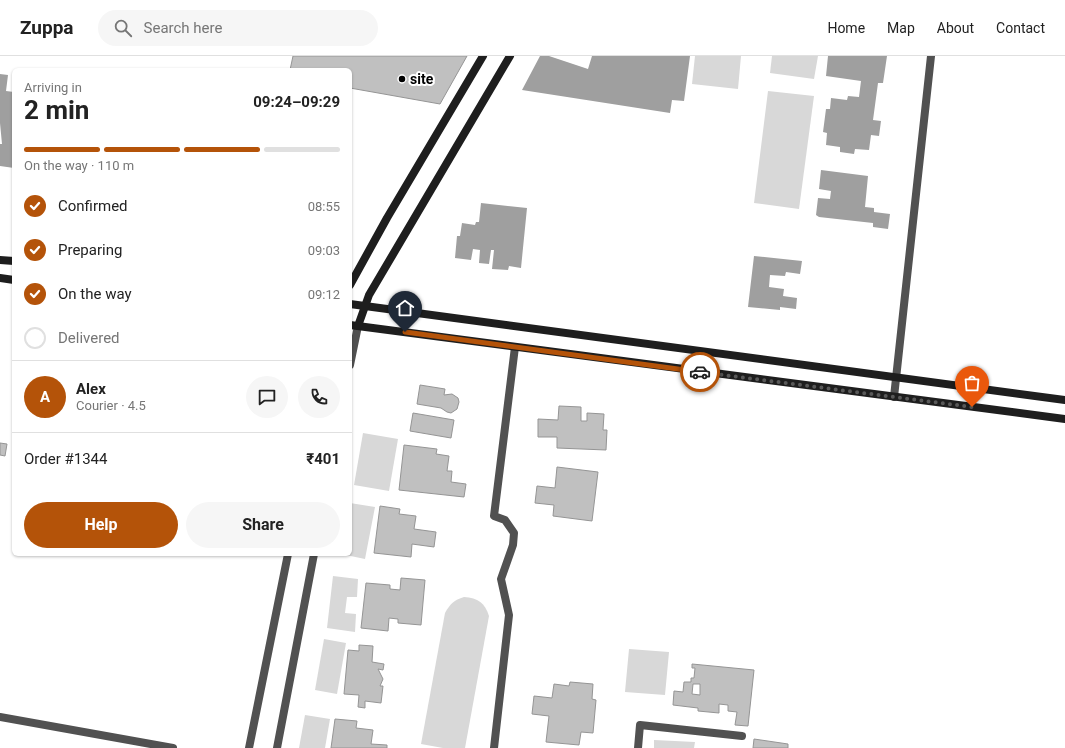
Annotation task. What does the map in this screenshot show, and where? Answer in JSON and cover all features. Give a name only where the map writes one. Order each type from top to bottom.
[{"type":"main road","points":[[352,281],[387,218],[483,56]]},
{"type":"main road","points":[[510,56],[373,288],[354,326],[1065,419]]},
{"type":"main road","points":[[0,260],[12,261]]},
{"type":"main road","points":[[0,278],[12,280]]},
{"type":"main road","points":[[352,304],[1065,400]]},
{"type":"street","points":[[894,397],[931,56]]},
{"type":"street","points":[[352,346],[354,326]]},
{"type":"street","points":[[494,748],[509,615],[501,579],[513,545],[514,533],[505,520],[494,516],[514,347]]},
{"type":"street","points":[[249,748],[288,556]]},
{"type":"street","points":[[277,748],[314,556]]},
{"type":"street","points":[[0,717],[173,748]]},
{"type":"street","points":[[638,748],[640,725],[742,736]]},
{"type":"shaded area","points":[[540,56],[549,56],[588,69],[592,56],[690,56],[684,101],[672,100],[670,113],[522,90]]},
{"type":"shaded area","points":[[695,56],[741,56],[738,89],[692,84]]},
{"type":"shaded area","points":[[772,56],[818,56],[814,79],[770,73]]},
{"type":"shaded area","points":[[828,56],[887,56],[883,83],[878,83],[873,120],[881,121],[879,136],[871,135],[869,150],[855,149],[854,154],[840,152],[840,147],[826,145],[827,133],[823,132],[826,109],[830,109],[831,98],[847,100],[848,96],[859,97],[861,81],[826,76]]},
{"type":"shaded area","points":[[0,74],[8,75],[6,91],[12,92],[12,168],[0,166],[0,144],[2,144],[0,123]]},
{"type":"shaded area","points":[[768,91],[814,96],[799,209],[754,203]]},
{"type":"shaded area","points":[[821,170],[868,176],[865,207],[874,208],[874,212],[890,214],[888,229],[873,227],[873,223],[819,217],[816,215],[818,198],[830,199],[831,191],[819,189]]},
{"type":"shaded area","points":[[481,203],[527,208],[521,268],[509,266],[508,270],[492,269],[494,250],[491,250],[489,264],[479,263],[480,250],[473,249],[471,260],[455,258],[457,236],[460,236],[462,223],[475,225],[476,222],[479,222]]},
{"type":"shaded area","points":[[754,256],[802,261],[800,274],[786,272],[785,276],[770,275],[769,287],[784,289],[783,296],[797,298],[796,309],[780,307],[780,310],[748,307]]},
{"type":"shaded area","points":[[363,433],[398,439],[389,491],[354,485]]},
{"type":"shaded area","points":[[352,503],[375,507],[365,559],[351,556],[352,556]]},
{"type":"shaded area","points":[[333,576],[358,579],[357,597],[347,597],[345,613],[356,614],[355,632],[327,628]]},
{"type":"shaded area","points":[[464,597],[480,602],[489,616],[465,748],[443,748],[421,744],[445,613],[453,603]]},
{"type":"shaded area","points":[[324,639],[346,643],[337,694],[315,690]]},
{"type":"shaded area","points":[[629,649],[669,652],[665,695],[625,692]]},
{"type":"shaded area","points":[[305,715],[330,719],[325,748],[299,748]]},
{"type":"shaded area","points":[[654,740],[695,742],[694,748],[654,748]]},
{"type":"building","name":"site","points":[[293,56],[467,56],[440,104],[352,88],[352,68],[290,68]]},
{"type":"building","points":[[420,385],[445,389],[444,395],[452,394],[458,398],[459,402],[457,409],[451,413],[441,408],[417,404]]},
{"type":"building","points":[[559,406],[581,407],[581,421],[587,421],[587,413],[604,414],[603,430],[607,430],[606,450],[557,448],[557,437],[538,437],[538,419],[558,420]]},
{"type":"building","points":[[413,413],[454,420],[451,438],[410,431]]},
{"type":"building","points":[[0,443],[7,444],[5,456],[0,455]]},
{"type":"building","points":[[404,445],[437,449],[436,454],[449,456],[447,471],[452,471],[451,482],[466,484],[464,497],[399,490]]},
{"type":"building","points":[[557,467],[598,472],[592,521],[553,516],[554,505],[535,503],[537,486],[555,488]]},
{"type":"building","points":[[380,506],[400,509],[399,514],[416,516],[414,529],[436,532],[434,547],[412,544],[411,557],[374,553]]},
{"type":"building","points":[[401,578],[425,580],[421,625],[398,623],[398,619],[389,618],[388,631],[361,628],[366,583],[390,585],[390,589],[400,590]]},
{"type":"building","points":[[359,645],[373,646],[372,662],[384,664],[383,670],[378,669],[383,679],[380,686],[383,686],[381,703],[365,701],[365,708],[358,707],[359,695],[344,694],[348,650],[359,651]]},
{"type":"building","points":[[692,664],[754,670],[748,726],[735,725],[737,712],[728,711],[728,705],[719,704],[719,713],[698,711],[698,708],[673,705],[674,691],[683,692],[684,682],[691,682],[691,678],[694,678],[695,668],[692,668]],"holes":[[[693,684],[700,684],[700,695],[692,694]]]},
{"type":"building","points":[[570,682],[593,684],[592,699],[596,700],[593,733],[581,732],[579,745],[546,742],[549,716],[532,714],[534,696],[552,698],[554,684],[569,686]]},
{"type":"building","points":[[335,719],[357,721],[356,728],[373,730],[371,744],[387,745],[387,748],[331,748]]},
{"type":"building","points":[[754,739],[788,744],[788,748],[753,748]]},
{"type":"way so far","points":[[700,372],[972,407]]},
{"type":"place","name":"site","points":[[402,79]]},
{"type":"route","points":[[405,332],[700,372]]}]
